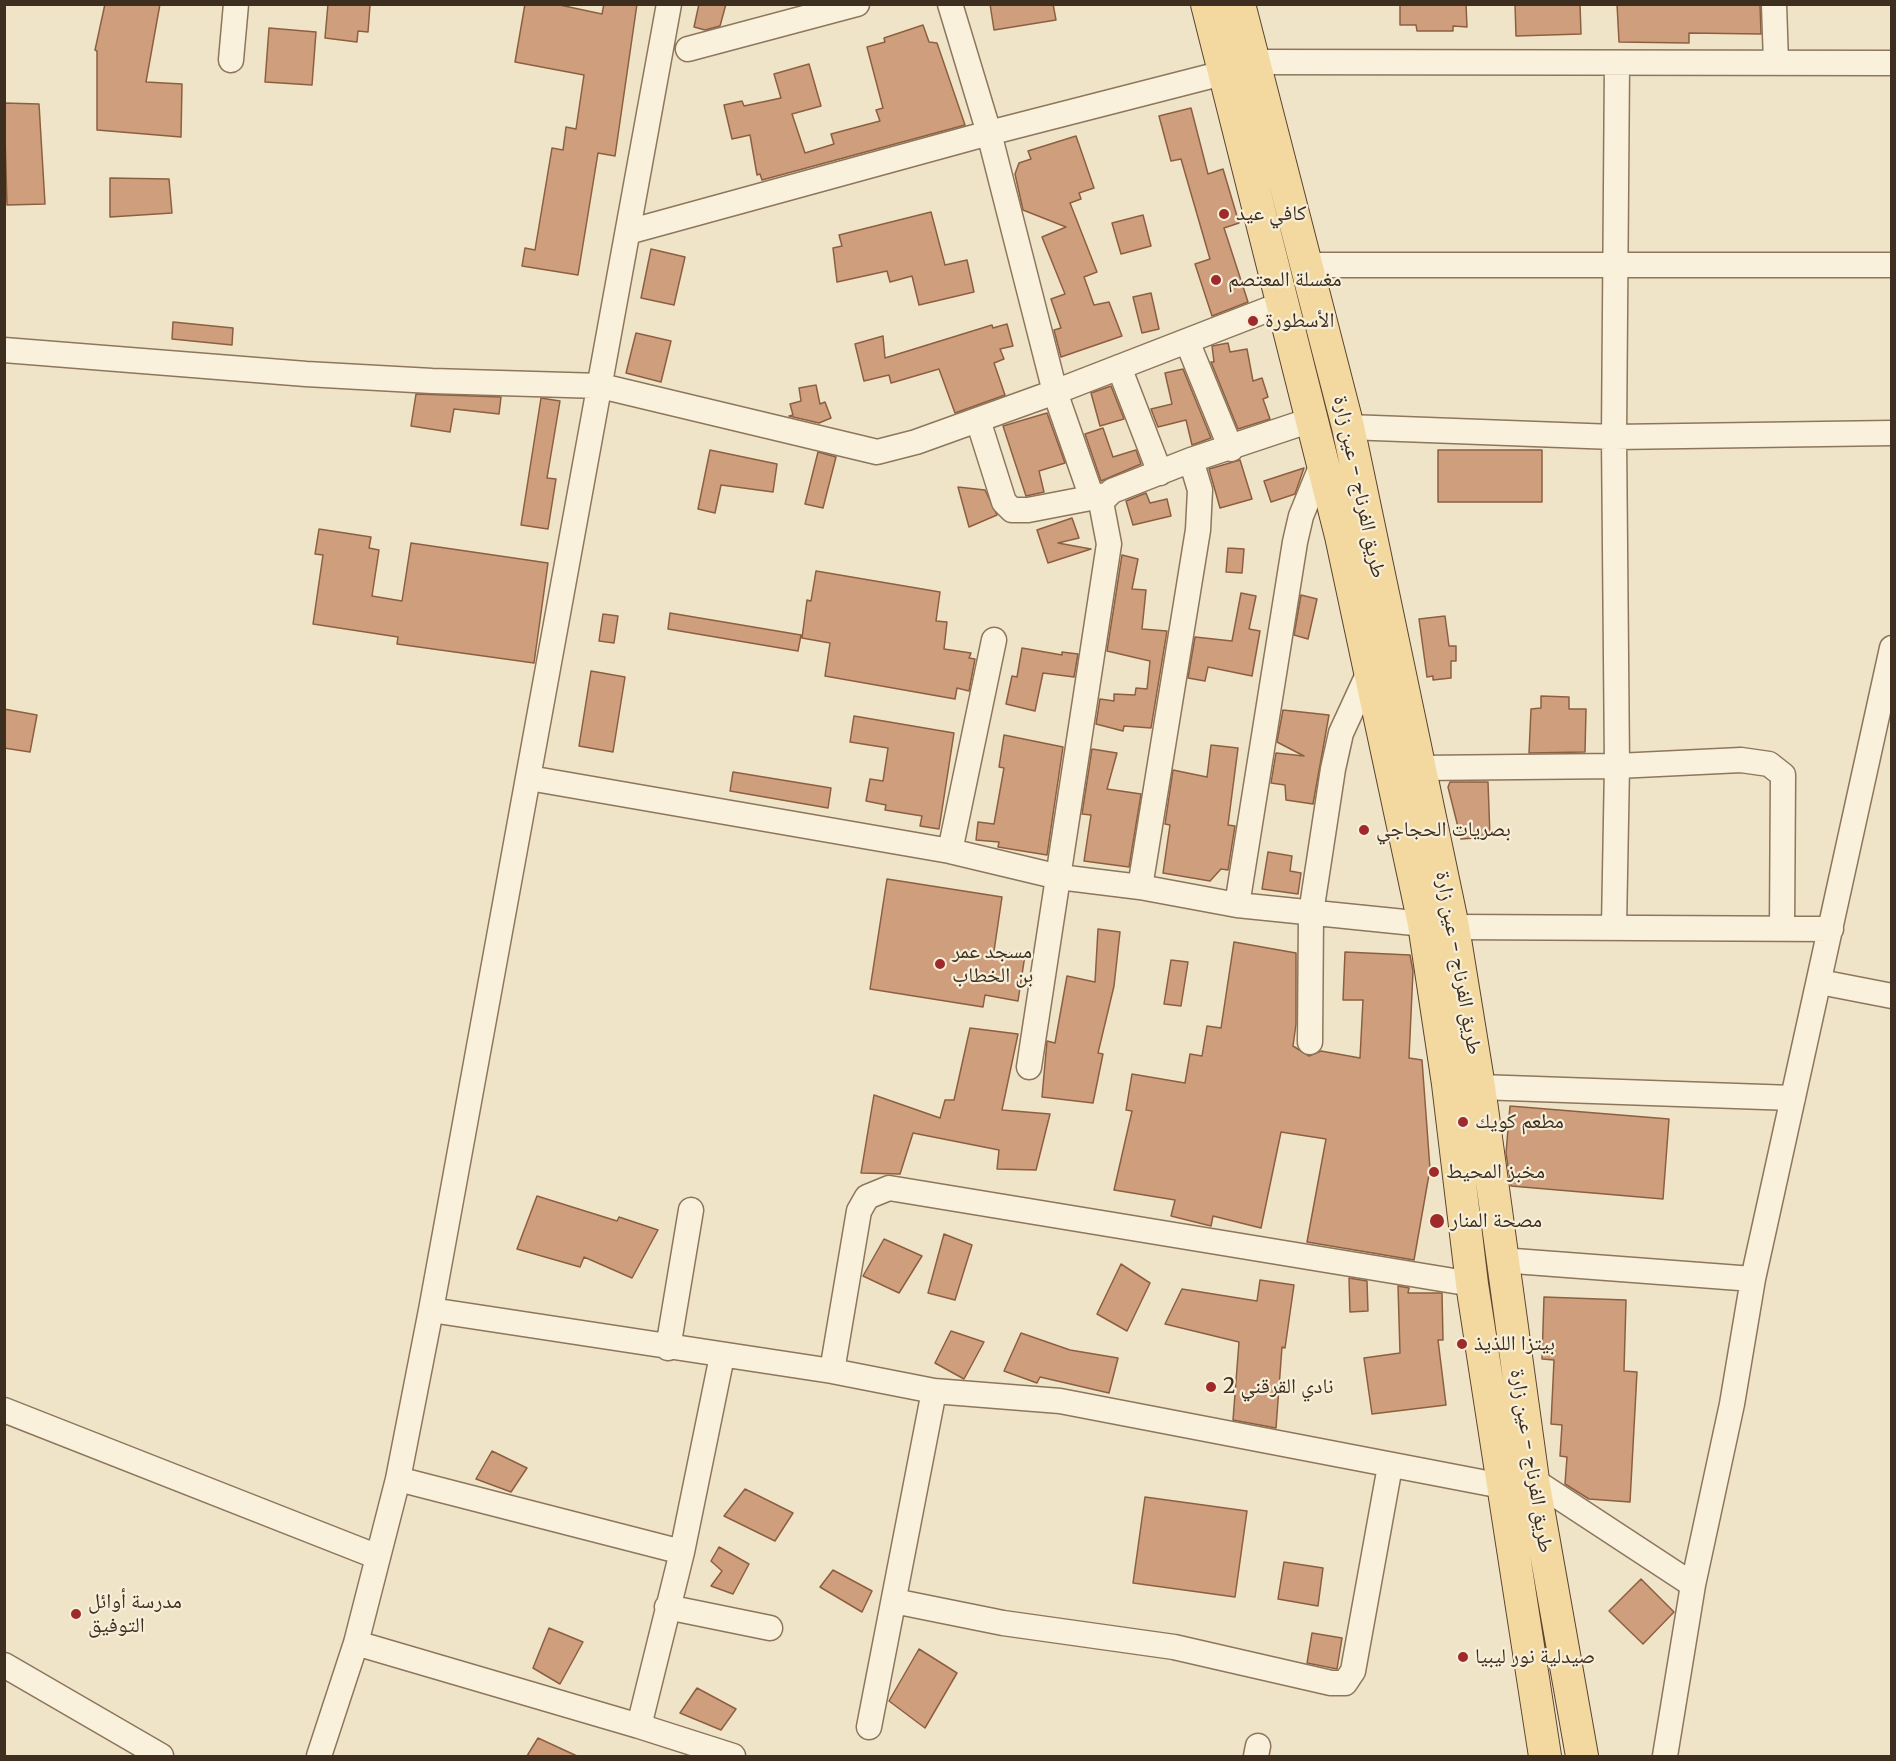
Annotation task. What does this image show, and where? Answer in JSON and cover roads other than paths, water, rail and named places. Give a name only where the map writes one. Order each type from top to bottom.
[{"type":"main road","name":"طريق الفرناج - عين زارة","points":[[1207,4],[1323,462],[1370,670],[1479,1086],[1501,1260],[1533,1480],[1582,1756]]},
{"type":"main road","name":"طريق الفرناج - عين زارة","points":[[1239,4],[1348,427],[1381,593],[1421,768],[1438,925],[1449,1084],[1472,1284],[1545,1756]]},
{"type":"street","points":[[231,60],[236,4]]},
{"type":"street","points":[[319,1756],[356,1643],[398,1479],[529,778],[669,4]]},
{"type":"street","points":[[688,49],[857,4]]},
{"type":"street","points":[[950,4],[989,133],[1055,392],[1099,496],[1109,544],[1029,1067]]},
{"type":"street","points":[[1774,4],[1776,63]]},
{"type":"street","points":[[1254,63],[1892,63]]},
{"type":"street","points":[[1614,927],[1617,766],[1614,265],[1617,63]]},
{"type":"street","points":[[628,232],[989,133],[1223,73]]},
{"type":"street","points":[[1306,265],[1892,265]]},
{"type":"street","points":[[4,350],[306,374],[432,381],[601,386],[877,452],[900,447],[1055,392],[1282,304]]},
{"type":"street","points":[[1186,341],[1231,449]]},
{"type":"street","points":[[1119,367],[1160,473]]},
{"type":"street","points":[[978,420],[1004,502],[1012,510],[1028,510],[1099,496],[1191,460],[1231,449],[1311,420]]},
{"type":"street","points":[[1348,427],[1614,437],[1892,433]]},
{"type":"street","points":[[1140,887],[1198,530],[1200,490],[1191,460]]},
{"type":"street","points":[[1237,905],[1295,542],[1301,516],[1323,462]]},
{"type":"street","points":[[950,851],[994,640]]},
{"type":"street","points":[[1665,1756],[1693,1585],[1732,1404],[1753,1279],[1892,648]]},
{"type":"street","points":[[1310,1042],[1311,913],[1337,751],[1341,733],[1370,670]]},
{"type":"street","points":[[1421,768],[1617,766],[1741,760],[1769,764],[1783,775],[1782,928]]},
{"type":"street","points":[[529,778],[950,851],[1059,877],[1140,887],[1237,905],[1438,925],[1831,929]]},
{"type":"street","points":[[1820,982],[1892,996]]},
{"type":"street","points":[[1479,1086],[1793,1098]]},
{"type":"street","points":[[832,1371],[859,1210],[867,1197],[889,1188],[1472,1284]]},
{"type":"street","points":[[668,1348],[691,1210]]},
{"type":"street","points":[[1501,1260],[1753,1279]]},
{"type":"street","points":[[431,1310],[668,1348],[832,1371],[934,1391],[1060,1401],[1502,1486]]},
{"type":"street","points":[[639,1726],[681,1552],[722,1356]]},
{"type":"street","points":[[869,1727],[934,1391]]},
{"type":"street","points":[[4,1410],[378,1557]]},
{"type":"street","points":[[894,1601],[1003,1623],[1174,1647],[1331,1683],[1345,1683],[1353,1671],[1390,1466]]},
{"type":"street","points":[[398,1479],[681,1552]]},
{"type":"street","points":[[1533,1480],[1693,1585]]},
{"type":"street","points":[[667,1607],[770,1628]]},
{"type":"street","points":[[356,1643],[734,1756]]},
{"type":"street","points":[[4,1665],[161,1756]]},
{"type":"place","name":"كافي عيد","points":[[1224,214]]},
{"type":"place","name":"مغسلة المعتصم","points":[[1216,280]]},
{"type":"place","name":"الأسطورة","points":[[1253,321]]},
{"type":"place","name":"بصريات الحجاجي","points":[[1364,830]]},
{"type":"place","name":"مسجد عمر بن الخطاب","points":[[940,964]]},
{"type":"place","name":"مطعم كويك","points":[[1463,1122]]},
{"type":"place","name":"مخبز المحيط","points":[[1434,1172]]},
{"type":"place","name":"مصحة المنار","points":[[1437,1221]]},
{"type":"place","name":"بيتزا اللذيذ","points":[[1462,1344]]},
{"type":"place","name":"نادي القرقني 2","points":[[1211,1387]]},
{"type":"place","name":"مدرسة أوائل التوفيق","points":[[76,1614]]},
{"type":"place","name":"صيدلية نور ليبيا","points":[[1463,1657]]}]
